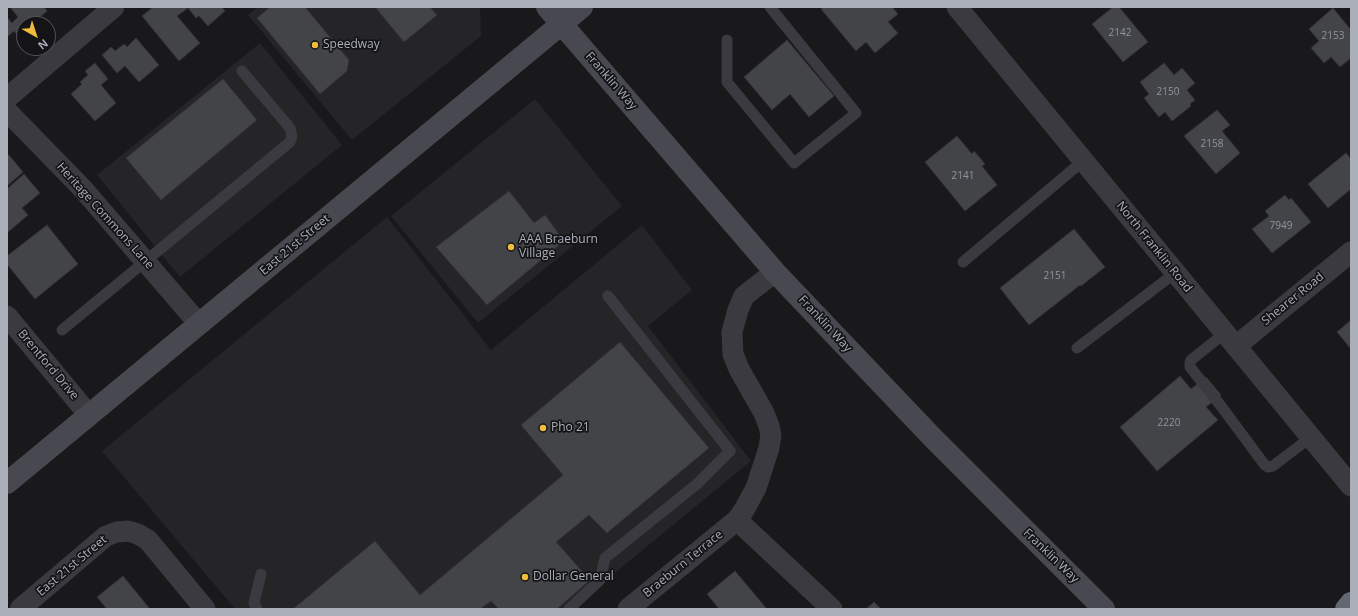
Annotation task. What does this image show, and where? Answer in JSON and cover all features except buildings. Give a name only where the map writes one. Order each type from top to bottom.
[{"type":"highway","points":[[1346,609],[1351,603]]},
{"type":"main road","points":[[547,7],[562,24]]},
{"type":"main road","name":"East 21st Street","points":[[7,483],[582,7]]},
{"type":"main road","name":"Franklin Way","points":[[562,24],[776,272],[932,438],[1104,609]]},
{"type":"street","points":[[7,98],[114,7]]},
{"type":"street","name":"North Franklin Road","points":[[957,7],[1351,486]]},
{"type":"street","name":"Heritage Commons Lane","points":[[7,111],[83,189],[199,324]]},
{"type":"street","name":"Shearer Road","points":[[1230,340],[1351,252]]},
{"type":"street","name":"Braeburn Terrace","points":[[628,609],[737,520],[756,488],[769,448],[771,435],[766,417],[736,362],[733,354],[732,332],[738,310],[744,296],[776,272]]},
{"type":"street","name":"Brentford Drive","points":[[7,316],[89,415]]},
{"type":"street","points":[[737,520],[832,609]]},
{"type":"street","name":"East 21st Street","points":[[20,609],[106,536],[117,532],[128,531],[138,534],[148,540],[205,609]]},
{"type":"lane","points":[[727,40],[727,82],[794,163],[856,113],[770,7]]},
{"type":"lane","points":[[62,330],[290,142],[292,136],[290,128],[242,71]]},
{"type":"lane","points":[[963,262],[1083,161]]},
{"type":"lane","points":[[1077,348],[1175,273]]},
{"type":"lane","points":[[569,609],[600,580],[604,558],[697,484],[730,451],[608,296]]},
{"type":"lane","points":[[1230,340],[1191,360],[1190,367],[1264,464],[1268,467],[1273,466],[1311,437]]},
{"type":"lane","points":[[257,609],[254,603],[261,574]]},
{"type":"shaded area","points":[[258,7],[480,7],[481,36],[352,140],[248,15]]},
{"type":"shaded area","points":[[260,43],[342,145],[180,277],[97,175]]},
{"type":"shaded area","points":[[535,99],[622,206],[478,323],[391,216]]},
{"type":"shaded area","points":[[387,217],[491,350],[642,225],[692,290],[648,326],[751,461],[571,609],[235,609],[102,451]]},
{"type":"place","name":"Speedway","points":[[315,45]]},
{"type":"place","name":"AAA Braeburn Village","points":[[511,247]]},
{"type":"place","name":"Pho 21","points":[[543,428]]},
{"type":"place","name":"Dollar General","points":[[525,577]]}]
